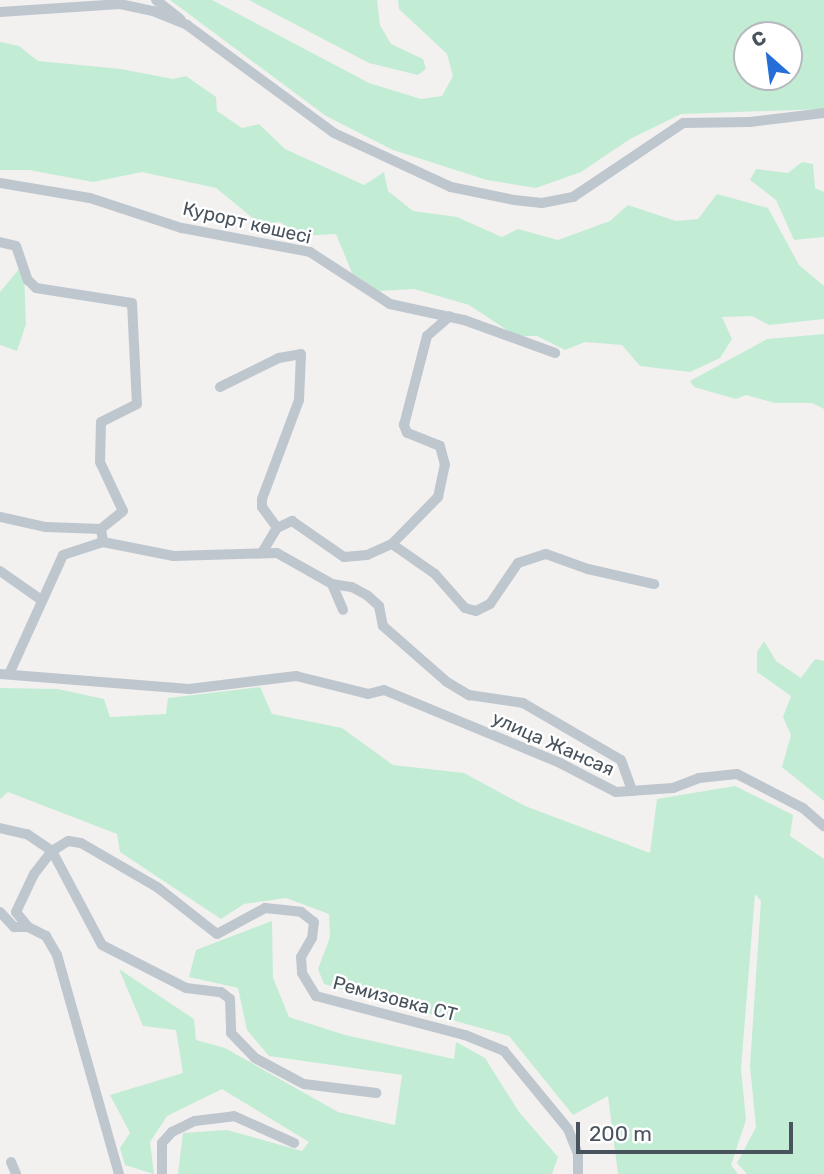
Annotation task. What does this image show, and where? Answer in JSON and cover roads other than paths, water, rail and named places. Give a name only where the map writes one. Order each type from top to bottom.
[{"type":"street","points":[[156,0],[334,133],[451,187],[514,200],[542,203],[573,197],[683,123],[750,122],[824,113]]},
{"type":"street","points":[[0,12],[120,4],[153,10],[187,25]]},
{"type":"street","name":"Курорт көшесі","points":[[0,183],[90,198],[220,237],[293,247],[310,252],[383,301],[450,316],[555,353]]},
{"type":"street","points":[[0,242],[16,246],[28,280],[36,288],[132,303],[137,404],[101,422],[100,462],[123,511],[101,529],[46,527],[0,517]]},
{"type":"street","points":[[263,551],[276,528],[299,522],[344,557],[367,555],[392,544],[433,503],[444,479],[440,446],[407,433],[404,425],[427,336],[450,316]]},
{"type":"street","points":[[220,387],[279,358],[301,354],[299,400],[262,499],[262,508],[276,528]]},
{"type":"street","points":[[101,529],[103,542]]},
{"type":"street","points":[[5,673],[63,555],[103,542],[174,556],[263,551],[332,584],[352,587],[368,596],[383,613],[383,626],[447,682],[469,695],[523,703],[621,760],[632,791]]},
{"type":"street","points":[[392,544],[435,574],[466,608],[476,611],[490,604],[515,566],[546,554],[588,569],[654,584]]},
{"type":"street","points":[[0,571],[40,599]]},
{"type":"street","points":[[332,584],[343,610]]},
{"type":"street","name":"улица Жансая","points":[[5,673],[97,684],[189,689],[296,676],[368,694],[384,691],[560,763],[616,792],[673,788],[699,778],[737,774],[803,808],[824,826]]},
{"type":"street","points":[[0,828],[27,834],[52,851],[102,945],[186,988],[221,992],[230,999],[231,1033],[239,1045],[276,1070],[320,1088],[376,1093]]},
{"type":"street","name":"Ремизовка СТ","points":[[52,851],[68,841],[82,843],[157,887],[217,934],[265,908],[301,912],[314,922],[312,938],[301,957],[302,973],[316,996],[465,1035],[504,1051],[568,1129],[578,1154],[578,1174]]},
{"type":"street","points":[[52,851],[34,874],[16,912],[28,927],[46,936],[57,955],[119,1174]]},
{"type":"street","points":[[0,912],[14,927],[28,927]]},
{"type":"street","points":[[162,1174],[162,1143],[172,1132],[195,1121],[234,1116],[294,1143]]},
{"type":"street","points":[[11,1162],[16,1174]]}]
